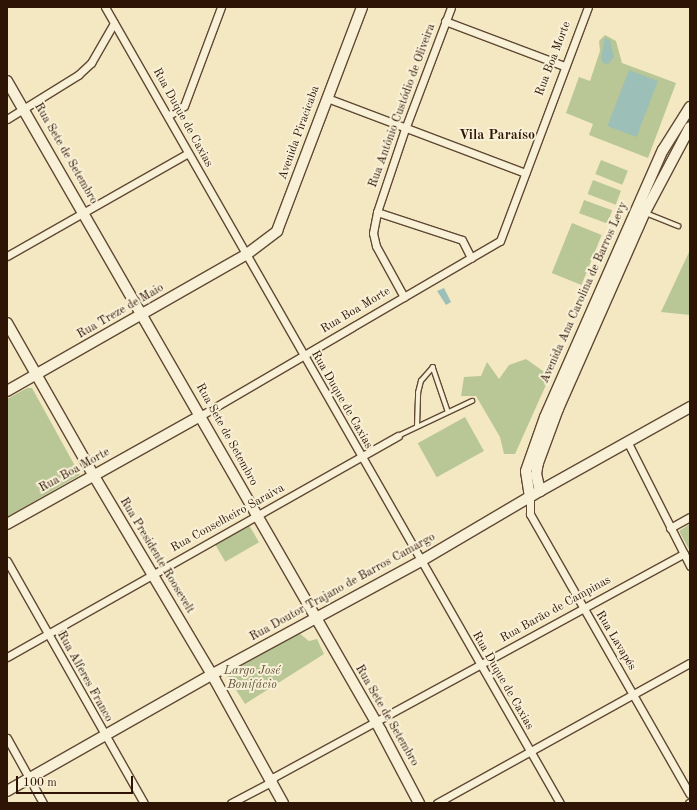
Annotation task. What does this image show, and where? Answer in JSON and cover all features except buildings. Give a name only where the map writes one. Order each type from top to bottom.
[{"type":"main road","name":"Avenida Piracicaba","points":[[246,254],[277,231],[362,7]]},
{"type":"main road","name":"Rua Sete de Setembro","points":[[7,81],[25,109],[83,213],[144,314],[256,516],[376,723],[419,803]]},
{"type":"main road","name":"Avenida Ana Carolina de Barros Levy","points":[[530,497],[526,472],[545,417],[663,150],[690,108]]},
{"type":"main road","name":"Avenida Ana Carolina de Barros Levy","points":[[540,491],[536,474],[538,463],[558,409],[645,212],[690,127]]},
{"type":"main road","name":"Rua Treze de Maio","points":[[7,390],[144,314],[246,254]]},
{"type":"main road","name":"Rua Presidente Roosevelt","points":[[7,323],[94,476],[211,675],[283,803]]},
{"type":"main road","name":"Rua Doutor Trajano de Barros Camargo","points":[[7,791],[106,737],[211,675],[421,561],[540,491],[690,407]]},
{"type":"main road","name":"Rua Boa Morte","points":[[7,524],[200,416]]},
{"type":"street","name":"Rua Duque de Caxias","points":[[104,7],[169,115],[188,154],[246,254],[303,358],[560,803]]},
{"type":"street","points":[[169,115],[184,106],[221,7]]},
{"type":"street","name":"Rua Antônio Custódio de Oliveira","points":[[404,297],[376,246],[373,233],[377,212],[405,129],[451,7]]},
{"type":"street","name":"Rua Boa Morte","points":[[200,416],[303,358],[500,241],[564,66],[588,7]]},
{"type":"street","points":[[445,21],[564,66]]},
{"type":"street","points":[[7,119],[78,75],[91,63],[114,23]]},
{"type":"street","points":[[327,98],[405,129],[525,173]]},
{"type":"street","points":[[7,256],[188,154]]},
{"type":"street","points":[[377,212],[462,240],[471,258]]},
{"type":"street","name":"Rua Conselheiro Saraiva","points":[[7,657],[398,436]]},
{"type":"street","points":[[628,443],[690,566]]},
{"type":"street","name":"Rua Lavapés","points":[[530,497],[530,514],[582,608],[634,694],[690,794]]},
{"type":"street","points":[[670,528],[690,517]]},
{"type":"street","name":"Rua Barão de Campinas","points":[[231,803],[271,782],[274,777],[376,723],[684,553]]},
{"type":"street","name":"Rua Alferes Franco","points":[[7,562],[144,803]]},
{"type":"street","points":[[437,803],[690,663]]},
{"type":"street","points":[[7,738],[43,803]]},
{"type":"lane","points":[[645,212],[678,226]]},
{"type":"lane","points":[[417,426],[418,393],[421,381],[432,367],[448,411]]},
{"type":"lane","points":[[398,436],[448,411],[472,401]]},
{"type":"green space","points":[[605,35],[616,41],[622,63],[676,83],[648,158],[589,135],[593,124],[566,113],[579,77],[590,81],[600,51],[599,41]]},
{"type":"green space","points":[[601,160],[628,171],[622,185],[595,174]]},
{"type":"green space","points":[[593,180],[621,191],[616,205],[588,194]]},
{"type":"green space","points":[[584,200],[612,210],[607,223],[579,213]]},
{"type":"green space","points":[[572,223],[602,235],[581,285],[552,273]]},
{"type":"green space","points":[[690,250],[690,315],[661,312]]},
{"type":"green space","points":[[526,359],[550,376],[515,454],[504,454],[500,437],[476,396],[461,396],[464,377],[481,376],[487,362],[499,379],[509,365]]},
{"type":"green space","points":[[27,388],[32,388],[80,475],[7,517],[7,399]]},
{"type":"green space","points":[[465,417],[484,451],[437,477],[418,443]]},
{"type":"green space","points":[[690,524],[690,551],[679,531]]},
{"type":"green space","points":[[249,525],[259,542],[225,562],[215,544]]},
{"type":"green space","name":"Largo José Bonifácio","points":[[299,633],[309,641],[317,639],[324,654],[245,704],[226,674]]},
{"type":"water","points":[[605,38],[610,40],[614,57],[608,64],[603,63],[601,58]]},
{"type":"water","points":[[629,70],[658,81],[636,137],[607,126]]},
{"type":"water","points":[[444,288],[451,302],[446,305],[437,291]]},
{"type":"district","name":"Vila Paraíso","points":[[497,135]]}]
